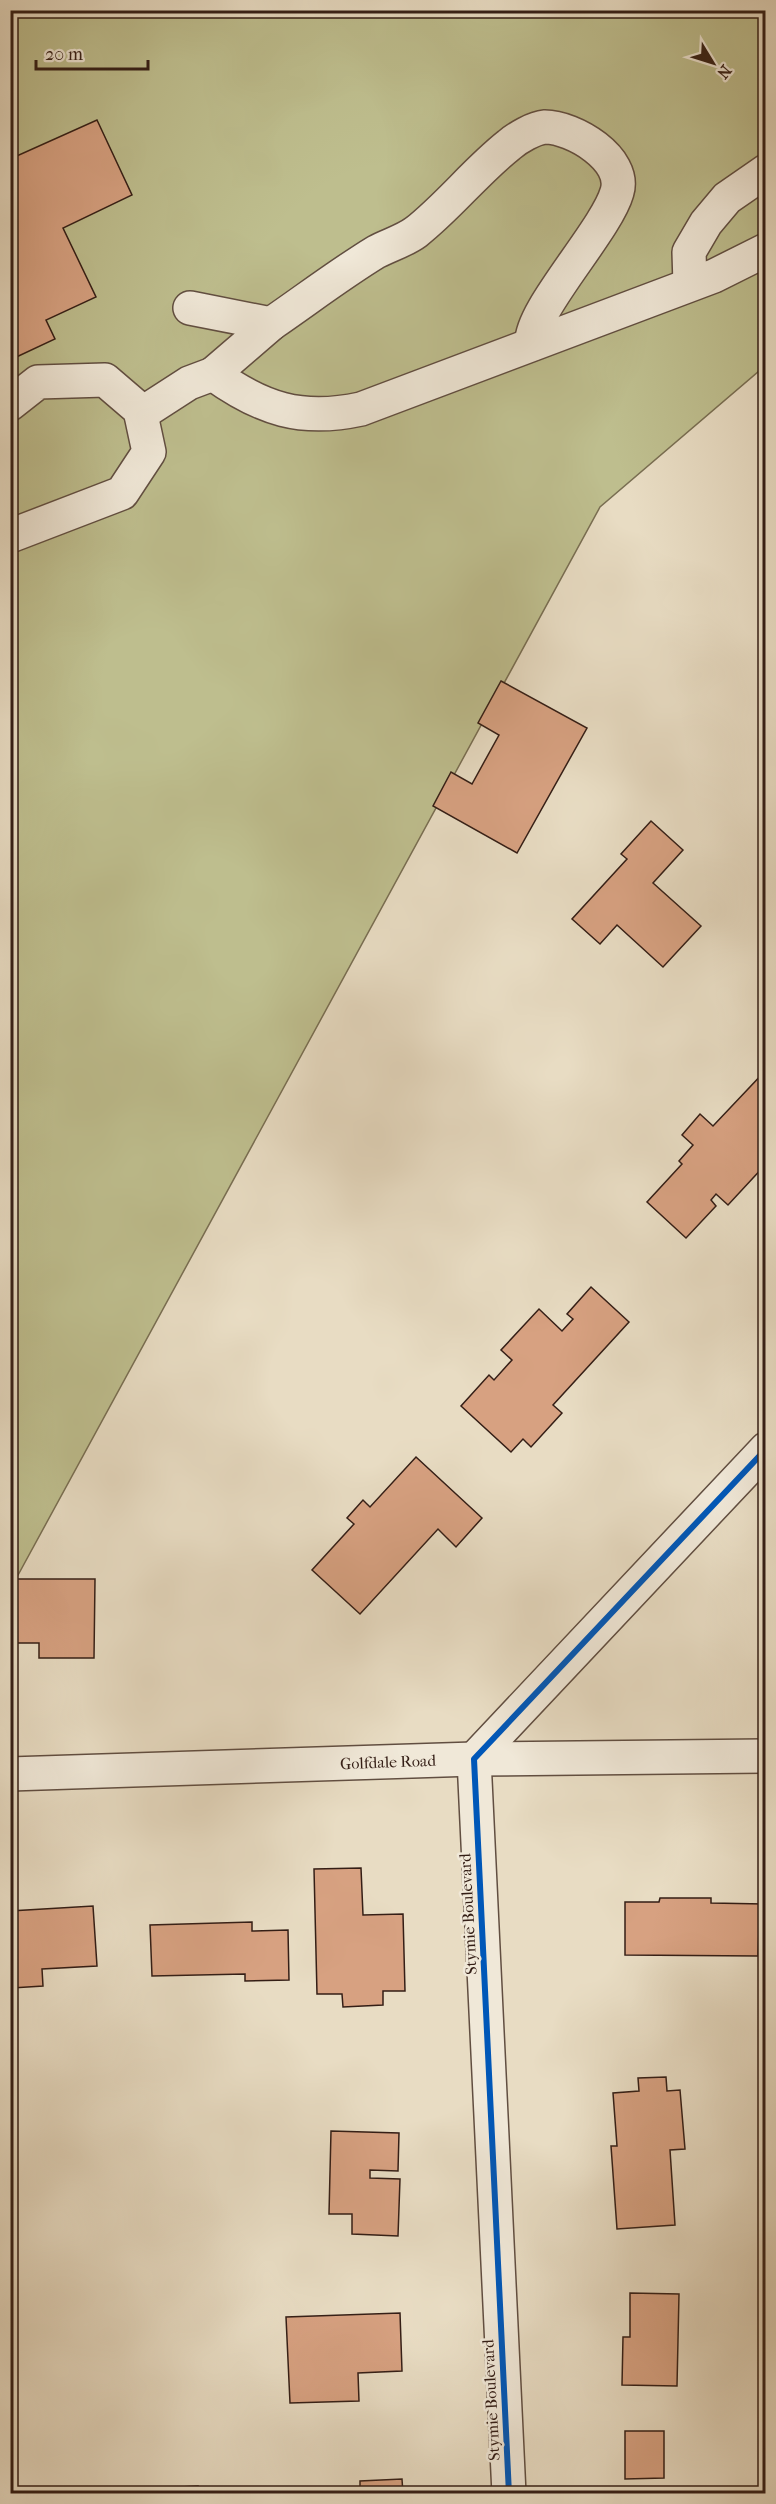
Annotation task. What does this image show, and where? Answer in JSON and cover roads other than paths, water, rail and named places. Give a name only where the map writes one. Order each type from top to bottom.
[{"type":"street","points":[[141,414],[189,383],[213,375],[271,324],[379,250],[416,232],[485,164],[515,140],[542,127],[565,129],[590,142],[609,162],[619,177],[618,192],[591,240],[538,320],[530,335],[531,345]]},
{"type":"street","points":[[690,284],[689,252],[706,223],[727,198],[765,171]]},
{"type":"street","points":[[213,375],[261,404],[299,415],[332,416],[361,409],[531,345],[690,284],[765,250]]},
{"type":"street","points":[[190,308],[271,324]]},
{"type":"street","points":[[10,404],[38,382],[105,380],[140,410],[148,452],[122,493],[10,536]]},
{"type":"street","points":[[474,1759],[765,1449]]},
{"type":"street","name":"Golfdale Road","points":[[10,1774],[474,1759],[765,1756]]},
{"type":"street","name":"Stymie Boulevard","points":[[474,1759],[509,2493]]}]
